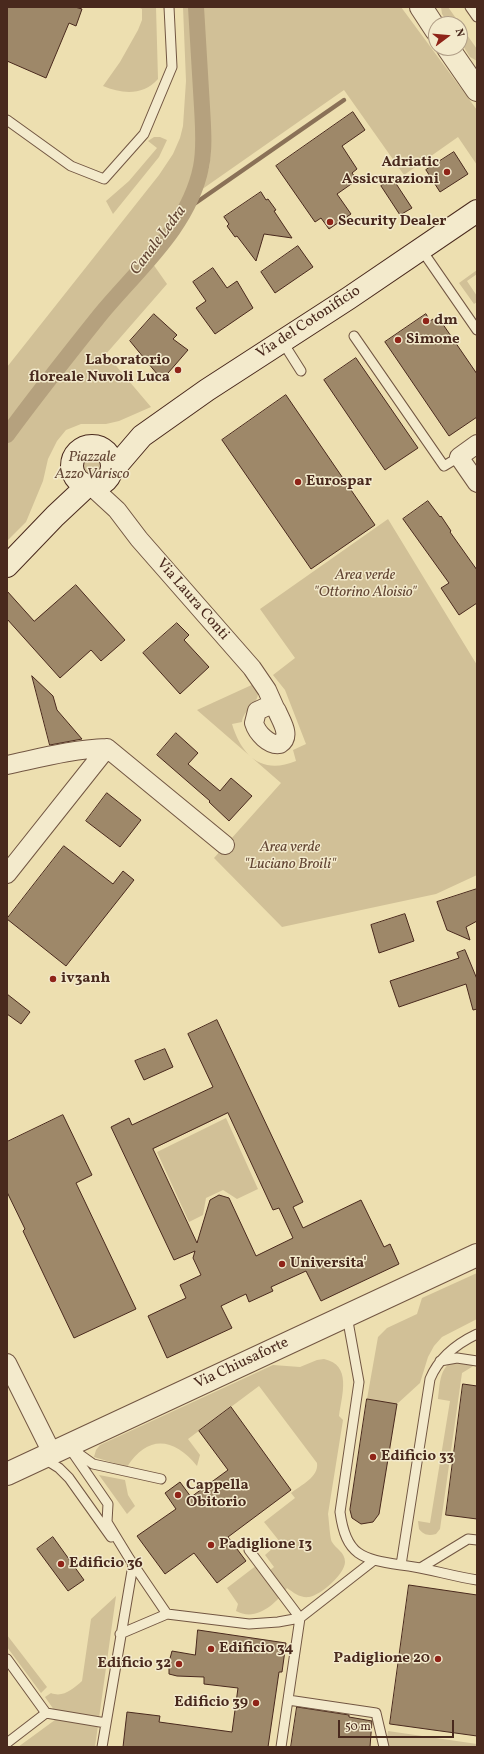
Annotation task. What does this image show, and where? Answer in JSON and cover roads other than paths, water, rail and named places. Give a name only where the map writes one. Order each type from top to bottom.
[{"type":"main road","points":[[421,7],[428,18]]},
{"type":"main road","points":[[455,56],[475,81]]},
{"type":"main road","name":"Via del Cotonificio","points":[[7,566],[55,516],[99,481],[142,436],[477,211]]},
{"type":"main road","name":"Via del Cotonificio","points":[[98,447],[142,436]]},
{"type":"main road","points":[[93,446],[98,447],[104,450],[111,459],[99,481],[78,482],[71,469],[73,457],[81,449],[93,446]]},
{"type":"main road","name":"Via del Cotonificio","points":[[55,516],[71,469]]},
{"type":"main road","name":"Via Chiusaforte","points":[[7,1474],[477,1255]]},
{"type":"street","points":[[477,444],[459,457],[477,483]]},
{"type":"street","name":"Via Laura Conti","points":[[99,481],[117,510],[139,539],[252,668],[267,690],[268,708]]},
{"type":"street","points":[[7,874],[107,748]]},
{"type":"street","points":[[7,765],[51,755],[107,748],[225,845]]},
{"type":"street","points":[[7,1363],[54,1452]]},
{"type":"lane","points":[[7,120],[71,166],[104,179],[144,134],[172,67],[169,7]]},
{"type":"lane","points":[[470,7],[477,17]]},
{"type":"lane","points":[[421,249],[477,330]]},
{"type":"lane","points":[[354,336],[444,466],[459,457]]},
{"type":"lane","points":[[282,341],[301,371]]},
{"type":"lane","points":[[347,1315],[359,1382],[340,1512],[345,1536],[351,1546],[362,1556],[373,1561],[422,1567],[459,1577],[477,1580]]},
{"type":"lane","points":[[402,1565],[430,1379],[434,1369],[448,1352],[477,1334]]},
{"type":"lane","points":[[440,1361],[457,1358],[477,1361]]},
{"type":"lane","points":[[54,1452],[93,1464],[161,1479]]},
{"type":"lane","points":[[54,1452],[108,1504],[107,1522],[131,1562],[167,1614]]},
{"type":"lane","points":[[54,1452],[59,1468],[69,1478],[101,1525],[131,1562],[102,1747]]},
{"type":"lane","points":[[422,1567],[468,1539],[477,1540]]},
{"type":"lane","points":[[249,1550],[300,1618],[281,1747]]},
{"type":"lane","points":[[120,1634],[167,1614],[249,1624],[278,1622],[300,1618],[373,1561]]},
{"type":"lane","points":[[7,1659],[46,1713],[106,1723]]},
{"type":"lane","points":[[288,1700],[376,1714],[384,1747]]},
{"type":"lane","points":[[7,1743],[46,1713]]},
{"type":"waterway","name":"Canale Ledra","points":[[7,435],[100,315],[160,247],[174,228],[195,189],[201,167],[203,145],[196,7]]},
{"type":"waterway","points":[[184,211],[344,100]]},
{"type":"place","name":"Adriatic Assicurazioni","points":[[447,172]]},
{"type":"place","name":"Security Dealer","points":[[330,222]]},
{"type":"place","name":"dm","points":[[426,321]]},
{"type":"place","name":"Simone","points":[[398,340]]},
{"type":"place","name":"Laboratorio floreale Nuvoli Luca","points":[[178,370]]},
{"type":"place","name":"Eurospar","points":[[298,482]]},
{"type":"place","name":"iv3anh","points":[[53,979]]},
{"type":"place","name":"Universita'","points":[[282,1264]]},
{"type":"place","name":"Edificio 33","points":[[373,1457]]},
{"type":"place","name":"Cappella Obitorio","points":[[178,1495]]},
{"type":"place","name":"Padiglione 13","points":[[211,1545]]},
{"type":"place","name":"Edificio 36","points":[[61,1564]]},
{"type":"place","name":"Edificio 34","points":[[211,1649]]},
{"type":"place","name":"Padiglione 20","points":[[438,1659]]},
{"type":"place","name":"Edificio 32","points":[[179,1664]]},
{"type":"place","name":"Edificio 39","points":[[256,1703]]},
{"type":"park label","name":"Piazzale Azzo Varisco","points":[[92,466]]},
{"type":"park label","name":"Area verde \"Ottorino Aloisio\"","points":[[365,584]]},
{"type":"park label","name":"Area verde \"Luciano Broili\"","points":[[290,856]]}]
